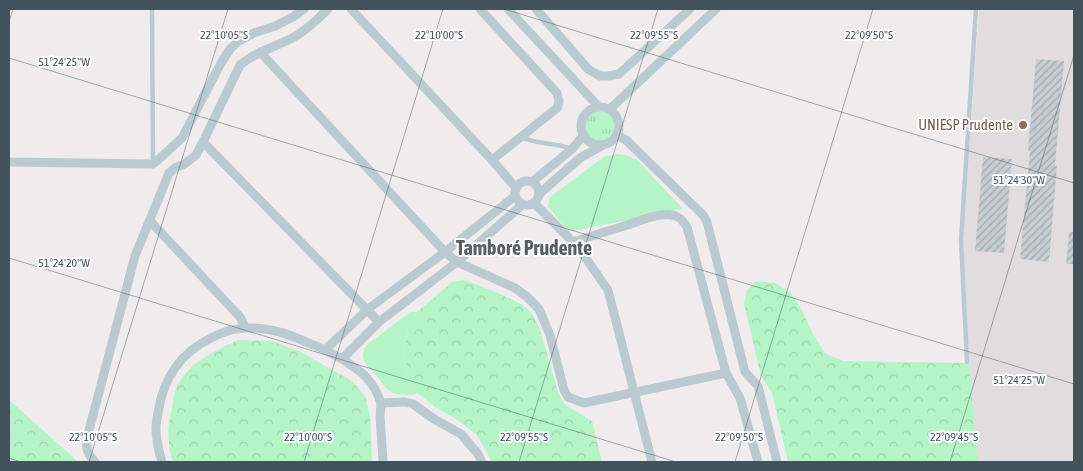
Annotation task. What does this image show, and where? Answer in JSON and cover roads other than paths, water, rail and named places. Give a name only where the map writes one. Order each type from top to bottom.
[{"type":"street","points":[[9,162],[153,164],[182,138],[230,49],[239,41],[293,17],[304,9]]},
{"type":"street","points":[[95,462],[86,449],[87,438],[135,256],[169,173],[183,165],[196,154],[240,64],[250,56],[298,35],[328,9]]},
{"type":"street","points":[[351,9],[492,160],[515,192],[516,200],[522,205],[534,203],[539,194],[580,158],[614,140],[617,135],[618,118],[610,110],[599,107],[593,108],[584,117],[582,129],[584,135],[592,143],[603,145]]},
{"type":"street","points":[[480,9],[557,93],[559,101],[558,108],[492,160]]},
{"type":"street","points":[[508,9],[599,107]]},
{"type":"street","points":[[536,9],[588,69],[600,76],[619,74],[690,9]]},
{"type":"street","points":[[610,110],[716,9]]},
{"type":"street","points":[[260,52],[446,252],[457,262],[515,288],[539,309],[546,322],[564,390],[568,398],[584,403],[726,373]]},
{"type":"street","points":[[532,182],[572,149],[584,135]]},
{"type":"street","points":[[617,135],[626,140],[703,215],[707,222],[745,372],[758,386],[777,462]]},
{"type":"street","points":[[203,142],[379,322]]},
{"type":"street","points":[[325,350],[368,309],[446,252],[515,192],[519,184],[528,181],[532,182],[537,187],[539,194]]},
{"type":"street","points":[[534,203],[573,242],[608,290],[652,462]]},
{"type":"street","points":[[342,359],[379,322],[457,262],[522,205]]},
{"type":"street","points":[[573,242],[660,215],[671,215],[683,221],[687,227],[726,373],[740,398],[758,462]]},
{"type":"street","points":[[150,222],[240,317],[245,328]]},
{"type":"street","points":[[162,462],[156,428],[166,381],[180,360],[201,342],[222,332],[245,328],[266,328],[281,332],[325,350],[361,372],[377,391],[381,403],[383,462]]},
{"type":"street","points":[[381,403],[405,402],[413,404],[434,419],[461,434],[478,454],[482,462]]},
{"type":"lane","points":[[152,9],[153,164]]},
{"type":"lane","points":[[967,362],[961,240],[976,9]]},
{"type":"lane","points":[[521,138],[572,149]]},
{"type":"place","name":"UNIESP Prudente","points":[[1023,125]]},
{"type":"district","name":"Tamboré Prudente","points":[[524,248]]}]
